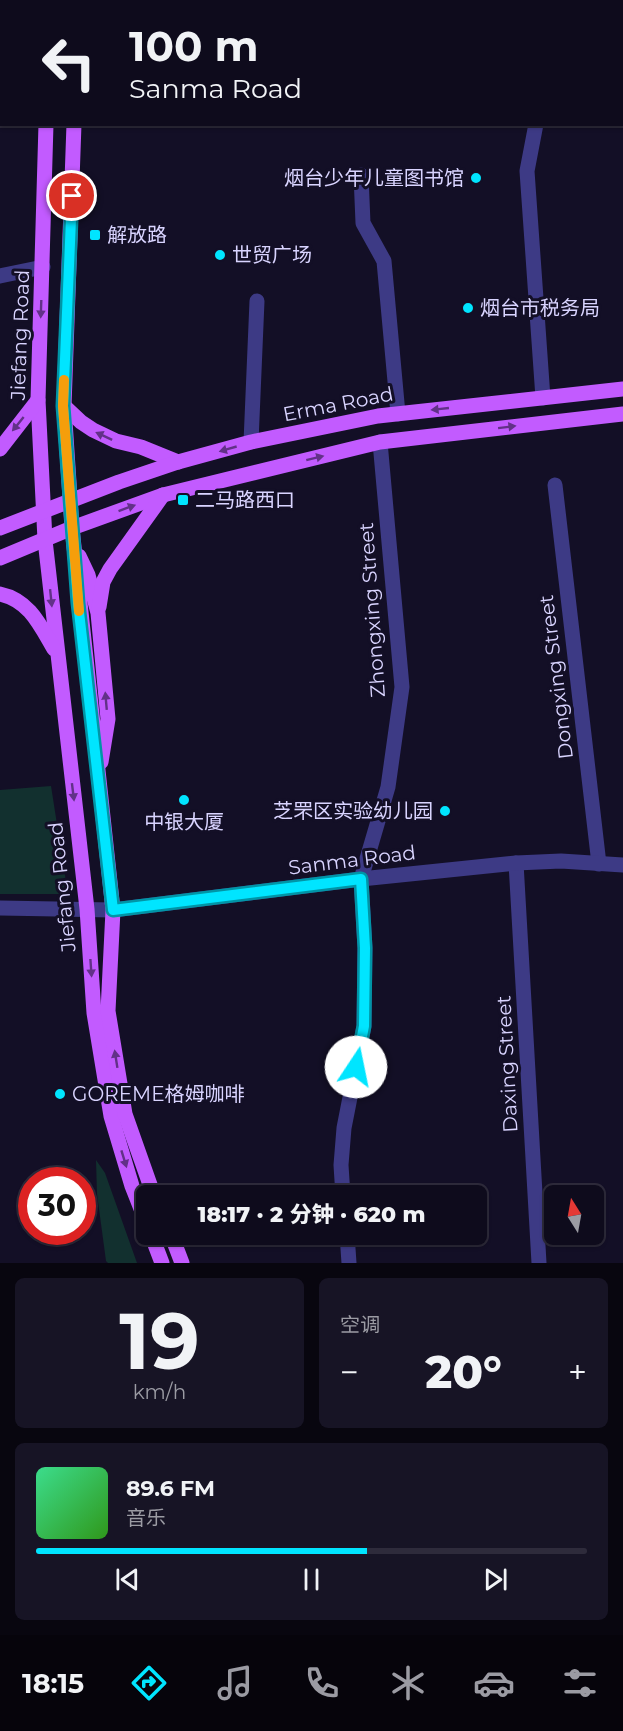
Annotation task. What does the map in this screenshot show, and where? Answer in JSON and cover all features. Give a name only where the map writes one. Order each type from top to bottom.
[{"type":"main road","name":"Jiefang Road","points":[[46,126],[38,400],[42,511],[87,909],[94,1013],[111,1116],[136,1196]]},
{"type":"main road","points":[[74,126],[63,406],[78,603],[113,910],[108,1011],[125,1114],[150,1185]]},
{"type":"main road","name":"Erma Road","points":[[0,528],[70,500],[178,462],[251,442],[378,416],[623,389]]},
{"type":"main road","points":[[0,449],[38,400]]},
{"type":"main road","points":[[63,406],[93,430],[116,441],[141,447],[178,462]]},
{"type":"main road","points":[[0,558],[72,528],[164,495],[380,442],[623,414]]},
{"type":"main road","points":[[98,613],[103,582],[110,569],[164,495]]},
{"type":"main road","points":[[75,548],[88,575],[98,613],[108,719],[98,779]]},
{"type":"main road","points":[[0,594],[10,596],[32,611],[57,654]]},
{"type":"main road","points":[[155,1245],[162,1263]]},
{"type":"main road","points":[[175,1245],[182,1263]]},
{"type":"street","points":[[536,126],[527,171],[543,398]]},
{"type":"street","points":[[361,175],[363,224],[384,261],[398,414]]},
{"type":"street","points":[[0,276],[43,267]]},
{"type":"street","points":[[251,442],[257,301]]},
{"type":"street","name":"Zhongxing Street","points":[[342,1185],[340,1165],[344,1128],[364,1026],[365,948],[361,879],[388,787],[402,687],[380,442]]},
{"type":"street","name":"Dongxing Street","points":[[555,485],[599,864]]},
{"type":"street","name":"Sanma Road","points":[[0,908],[113,910],[516,862],[561,861],[623,865]]},
{"type":"street","name":"Daxing Street","points":[[516,862],[539,1263]]},
{"type":"street","points":[[348,1245],[350,1263]]},
{"type":"green space","points":[[51,786],[67,888],[60,894],[0,894],[0,790]]},
{"type":"green space","points":[[96,1160],[105,1173],[137,1263],[108,1263],[106,1261],[97,1194]]},
{"type":"slow traffic","points":[[64,380],[63,406],[79,611]]},
{"type":"place","name":"烟台少年儿童图书馆","points":[[476,178]]},
{"type":"place","name":"解放路","points":[[95,235]]},
{"type":"place","name":"世贸广场","points":[[220,255]]},
{"type":"place","name":"烟台市税务局","points":[[468,308]]},
{"type":"place","name":"二马路西口","points":[[183,500]]},
{"type":"place","name":"中银大厦","points":[[184,800]]},
{"type":"place","name":"芝罘区实验幼儿园","points":[[445,811]]},
{"type":"place","name":"GOREME格姆咖啡","points":[[60,1094]]},
{"type":"route","points":[[72,196],[63,406],[78,603],[113,910],[361,879],[365,948],[364,1026],[356,1067]]}]
